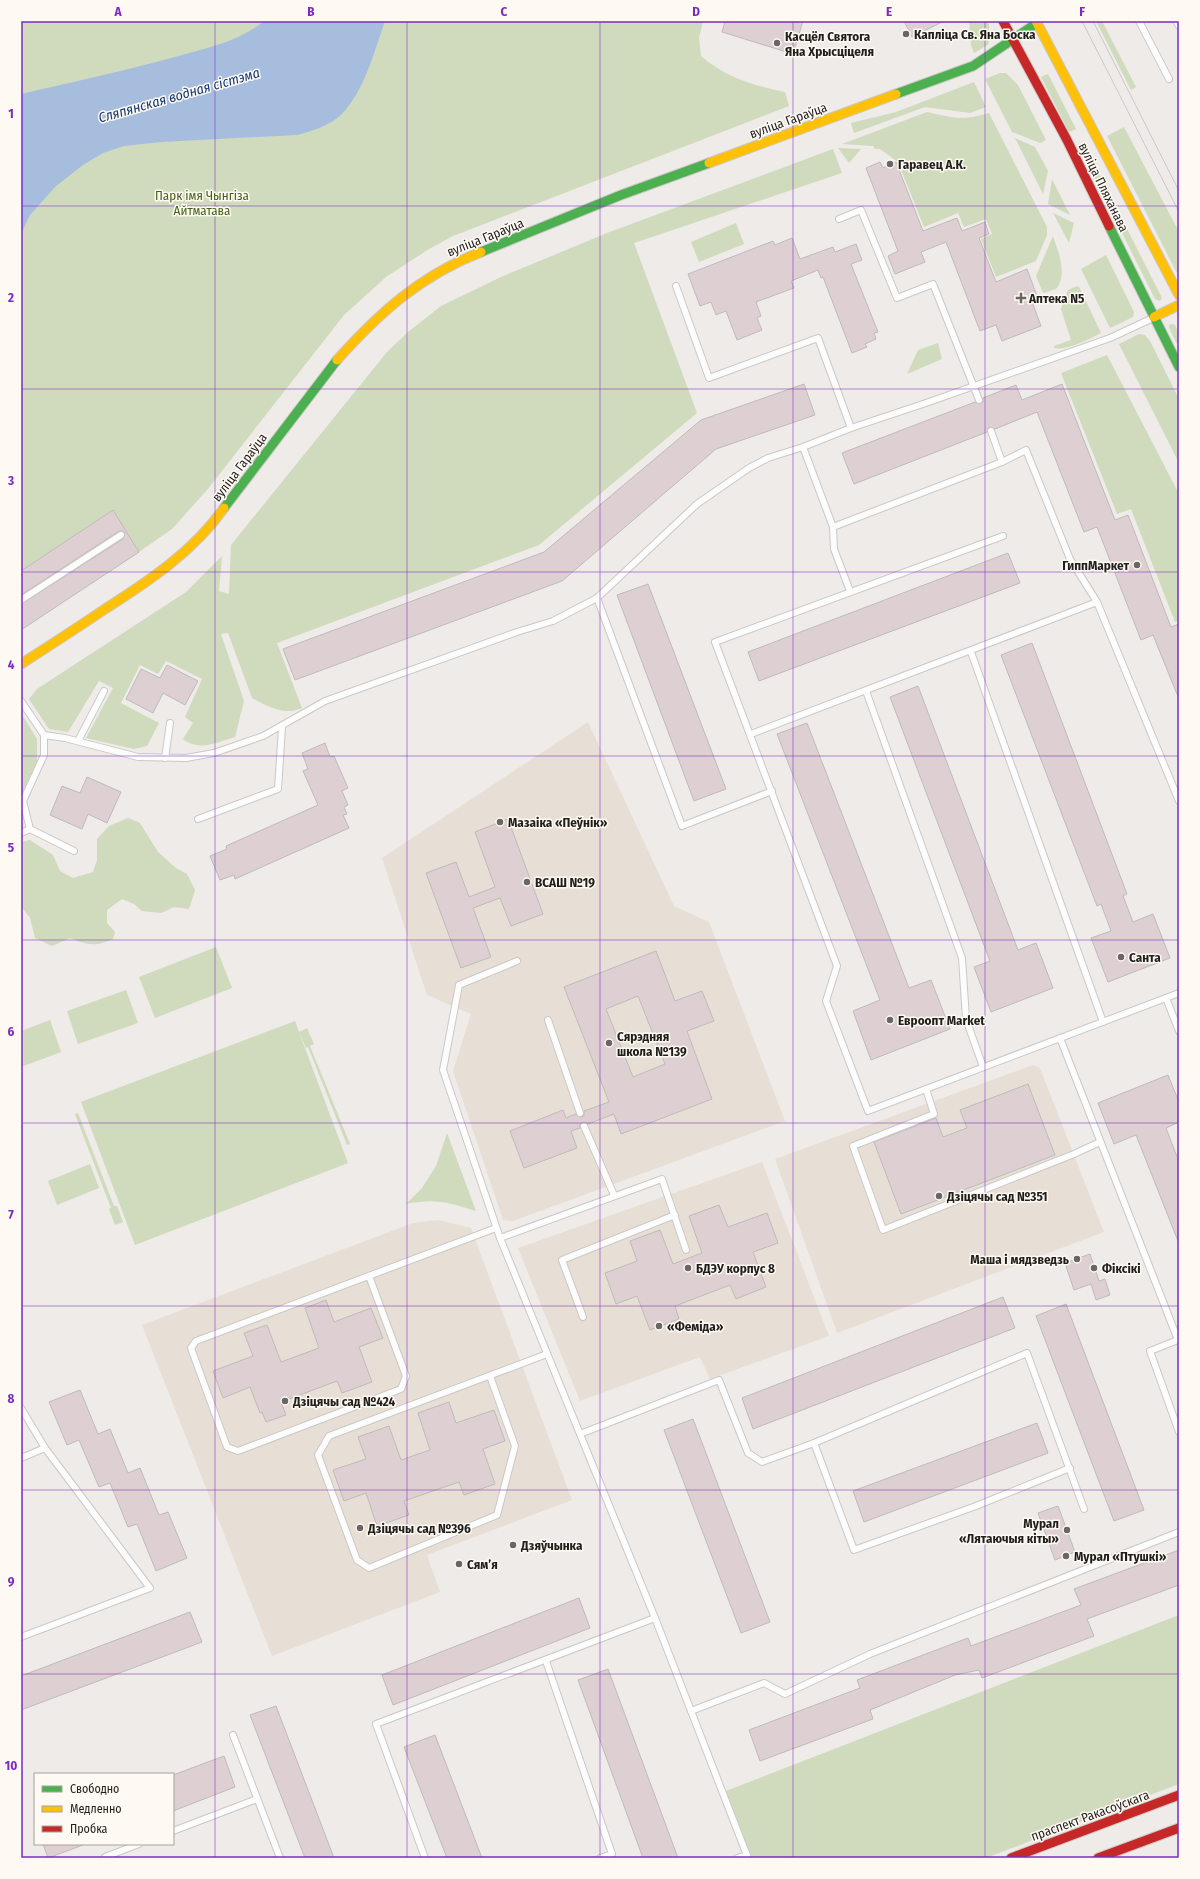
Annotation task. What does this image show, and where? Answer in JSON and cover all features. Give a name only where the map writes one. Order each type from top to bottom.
[{"type":"street","name":"вуліца Пляханава","points":[[1003,21],[1066,140],[1179,367]]},
{"type":"street","name":"вуліца Пляханава","points":[[1038,22],[1179,295]]},
{"type":"street","name":"вуліца Гараўца","points":[[21,664],[150,580],[185,552],[215,521],[240,485],[325,374],[361,333],[389,307],[425,280],[454,262],[550,225],[621,195],[973,66],[1038,22]]},
{"type":"street","points":[[1154,317],[1179,305]]},
{"type":"street","name":"праспект Ракасоўскага","points":[[1011,1858],[1179,1795]]},
{"type":"street","points":[[1098,1858],[1179,1828]]},
{"type":"lane","points":[[1139,21],[1169,79]]},
{"type":"lane","points":[[1176,21],[1179,26]]},
{"type":"lane","points":[[839,219],[861,210],[897,298],[933,284],[979,400]]},
{"type":"lane","points":[[676,286],[709,378],[818,338],[851,428]]},
{"type":"lane","points":[[44,735],[78,741],[138,757],[186,758],[236,747],[282,727],[325,702],[517,632],[553,622],[597,598],[697,504],[749,468],[768,458],[803,447],[851,428],[1110,338],[1154,317]]},
{"type":"lane","points":[[991,430],[1002,462]]},
{"type":"lane","points":[[803,447],[833,526],[834,549],[850,591]]},
{"type":"lane","points":[[833,526],[1002,462],[1026,450],[1070,559],[1097,602],[1179,801]]},
{"type":"lane","points":[[21,600],[120,535]]},
{"type":"lane","points":[[1003,536],[850,591],[715,642],[751,734],[837,966],[826,1001],[868,1111],[1179,993]]},
{"type":"lane","points":[[597,598],[682,826],[772,790]]},
{"type":"lane","points":[[751,734],[971,652],[1097,602]]},
{"type":"lane","points":[[971,652],[1103,1022]]},
{"type":"lane","points":[[78,741],[104,691]]},
{"type":"lane","points":[[866,691],[962,958],[966,1019],[983,1067]]},
{"type":"lane","points":[[21,700],[44,735],[44,755],[23,802],[30,829],[74,851]]},
{"type":"lane","points":[[165,758],[170,723]]},
{"type":"lane","points":[[198,819],[278,789],[282,727]]},
{"type":"lane","points":[[21,833],[30,829]]},
{"type":"lane","points":[[517,961],[459,985],[443,1070],[496,1228],[655,1618],[747,1856],[737,1858]]},
{"type":"lane","points":[[1166,998],[1179,1031]]},
{"type":"lane","points":[[548,1020],[580,1113]]},
{"type":"lane","points":[[1060,1038],[1100,1142],[1176,1324],[1178,1340],[1150,1351],[1179,1432]]},
{"type":"lane","points":[[926,1089],[934,1114],[852,1146],[883,1230],[1074,1154],[1100,1142]]},
{"type":"lane","points":[[584,1126],[614,1196]]},
{"type":"lane","points":[[500,1238],[662,1179],[686,1250]]},
{"type":"lane","points":[[583,1317],[562,1260],[675,1215]]},
{"type":"lane","points":[[369,1276],[406,1376],[401,1389],[238,1451],[227,1447],[191,1348],[196,1341],[496,1228]]},
{"type":"lane","points":[[580,1434],[719,1380],[748,1453],[762,1462],[814,1442],[1028,1353],[1084,1509]]},
{"type":"lane","points":[[490,1376],[515,1446],[497,1515],[368,1568],[357,1560],[318,1455],[329,1436],[547,1354]]},
{"type":"lane","points":[[21,1408],[45,1448],[150,1588],[21,1637]]},
{"type":"lane","points":[[814,1442],[854,1550],[976,1506],[1070,1468]]},
{"type":"lane","points":[[21,1458],[45,1448]]},
{"type":"lane","points":[[691,1711],[764,1682],[785,1694],[870,1654],[1179,1532]]},
{"type":"lane","points":[[425,1858],[376,1724],[546,1661],[655,1618]]},
{"type":"lane","points":[[546,1661],[612,1854],[600,1858]]},
{"type":"lane","points":[[233,1735],[280,1858]]},
{"type":"lane","points":[[174,1831],[257,1799]]},
{"type":"lane","points":[[104,1858],[136,1845]]},
{"type":"shaded area","points":[[588,722],[674,906],[709,922],[785,1121],[513,1221],[503,1220],[453,1071],[471,1014],[427,995],[382,858]]},
{"type":"shaded area","name":"Дзіцячы сад №351","points":[[1033,1065],[1040,1068],[1104,1232],[837,1333],[775,1159]]},
{"type":"shaded area","points":[[762,1162],[829,1336],[710,1379],[700,1357],[580,1401],[518,1248]]},
{"type":"shaded area","points":[[438,1220],[471,1228],[572,1500],[427,1555],[440,1592],[272,1656],[142,1325],[413,1223]]},
{"type":"green space","name":"Парк імя Чынгіза Айтматава","points":[[21,21],[703,21],[699,38],[701,56],[720,70],[740,80],[785,92],[789,106],[453,236],[429,249],[386,277],[344,315],[207,490],[172,529],[139,552],[112,511],[21,571]]},
{"type":"green space","points":[[969,21],[987,21],[989,24],[989,44],[974,53],[971,45]]},
{"type":"green space","points":[[1096,21],[1102,21],[1136,87],[1131,90]]},
{"type":"green space","points":[[1000,73],[1006,73],[1018,85],[1046,140],[1040,143],[1012,132],[985,79]]},
{"type":"green space","points":[[1048,74],[1076,129],[1069,132],[1041,77]]},
{"type":"green space","points":[[974,82],[986,107],[970,113],[925,107],[854,133],[851,123],[896,112]]},
{"type":"green space","points":[[927,112],[958,118],[980,116],[989,113],[1047,227],[1047,235],[1036,261],[996,277],[981,239],[992,234],[986,219],[964,227],[958,213],[924,227],[898,162],[880,149],[875,149],[873,146],[842,144]]},
{"type":"green space","points":[[1124,127],[1179,232],[1179,277],[1107,136]]},
{"type":"green space","points":[[1015,138],[1035,147],[1048,171],[1043,194]]},
{"type":"green space","points":[[838,148],[861,149],[849,163]]},
{"type":"green space","points":[[1086,148],[1162,298],[1160,301],[1155,299],[1081,151]]},
{"type":"green space","points":[[833,149],[842,173],[634,243],[697,413],[539,545],[277,643],[302,708],[295,710],[282,711],[252,698],[228,633],[221,634],[244,701],[235,737],[209,745],[195,745],[183,739],[193,723],[185,717],[202,679],[166,661],[158,674],[140,665],[121,703],[159,723],[147,746],[134,749],[86,738],[113,688],[99,681],[68,732],[49,729],[29,699],[37,689],[186,592],[222,556],[219,591],[229,594],[231,545],[387,352],[408,332],[441,306],[501,277],[607,233]]},
{"type":"green space","points":[[1052,179],[1070,215],[1048,204]]},
{"type":"green space","points":[[1053,213],[1074,223],[1069,243]]},
{"type":"green space","points":[[736,223],[744,244],[699,262],[691,242]]},
{"type":"green space","points":[[1053,236],[1061,263],[1062,270],[1060,283],[1056,289],[1043,293],[1036,276]]},
{"type":"green space","points":[[1106,255],[1134,312],[1133,317],[1110,328],[1081,269]]},
{"type":"green space","points":[[1077,286],[1079,287],[1101,333],[1065,348],[1054,348],[1054,346],[1071,340],[1061,309],[1068,290]]},
{"type":"green space","points":[[1169,325],[1175,325],[1179,333],[1179,348],[1169,328]]},
{"type":"green space","points":[[1139,334],[1145,335],[1150,341],[1179,399],[1179,463],[1119,344]]},
{"type":"green space","points":[[938,343],[942,359],[907,374],[918,350]]},
{"type":"green space","points":[[1107,355],[1179,494],[1179,620],[1175,622],[1131,509],[1117,514],[1061,373]]},
{"type":"green space","points":[[21,713],[37,739],[37,761],[21,796]]},
{"type":"green space","points":[[128,818],[140,823],[158,852],[176,868],[187,874],[195,890],[189,909],[174,907],[161,913],[142,911],[134,904],[122,899],[107,910],[107,923],[115,932],[113,939],[107,942],[92,944],[70,938],[52,946],[35,938],[30,918],[21,906],[21,842],[30,840],[53,855],[60,871],[73,878],[93,872],[97,860],[97,839],[109,826]]},
{"type":"green space","points":[[216,947],[232,988],[155,1018],[139,977]]},
{"type":"green space","points":[[126,990],[138,1023],[78,1044],[67,1011]]},
{"type":"green space","points":[[50,1020],[61,1052],[21,1067],[21,1031]]},
{"type":"green space","points":[[295,1021],[348,1163],[135,1245],[81,1102]]},
{"type":"green space","points":[[307,1028],[314,1044],[310,1046],[350,1144],[347,1145],[308,1047],[306,1048],[299,1032]]},
{"type":"green space","points":[[78,1113],[114,1206],[117,1206],[123,1222],[115,1225],[109,1209],[111,1208],[75,1114]]},
{"type":"green space","points":[[447,1133],[476,1211],[457,1205],[434,1201],[406,1204],[422,1188],[436,1166]]},
{"type":"green space","points":[[90,1164],[99,1188],[57,1205],[48,1181]]},
{"type":"green space","points":[[1179,1615],[1179,1784],[986,1858],[752,1858],[726,1791]]},
{"type":"water","name":"Сляпянская водная сістэма","points":[[264,21],[385,21],[373,58],[363,82],[341,115],[326,125],[297,135],[161,142],[124,146],[103,153],[83,165],[56,186],[30,215],[21,234],[21,94],[137,67],[222,44],[244,34]]},
{"type":"building","name":"Касцёл Святога Яна Хрысціцеля","points":[[725,21],[803,21],[793,54],[722,32]]},
{"type":"building","name":"Капліца Св. Яна Боска","points":[[904,21],[944,21],[912,37]]},
{"type":"building","points":[[880,162],[883,168],[896,162],[923,231],[957,218],[962,231],[985,222],[989,234],[979,238],[996,282],[1027,269],[1037,296],[1031,299],[1041,326],[1002,341],[996,325],[980,331],[946,242],[921,252],[925,262],[895,274],[888,256],[898,251],[866,168]]},
{"type":"building","points":[[792,238],[800,259],[833,247],[835,252],[856,244],[862,260],[851,264],[878,332],[874,333],[876,339],[865,344],[867,347],[852,353],[823,277],[821,278],[818,270],[791,281],[794,288],[756,302],[761,316],[757,318],[762,330],[737,340],[726,311],[716,315],[711,302],[700,306],[688,274],[773,241],[775,245]]},
{"type":"building","points":[[804,384],[815,415],[716,449],[562,581],[295,680],[283,649],[544,552],[701,420]]},
{"type":"building","points":[[1062,384],[1115,520],[1128,515],[1171,627],[1179,624],[1179,699],[1153,635],[1141,640],[1097,527],[1084,532],[1037,412],[995,429],[989,427],[987,432],[854,484],[842,453],[975,402],[980,404],[983,402],[983,398],[1016,385],[1022,400]]},
{"type":"building","points":[[113,510],[139,552],[21,630],[21,604],[123,539],[125,533],[123,531],[119,531],[21,595],[21,571]]},
{"type":"building","points":[[1008,553],[1020,583],[759,681],[748,652]]},
{"type":"building","points":[[648,584],[726,789],[694,801],[617,595]]},
{"type":"building","points":[[1032,643],[1127,894],[1123,896],[1133,922],[1153,914],[1170,958],[1108,982],[1091,938],[1111,931],[1101,904],[1097,906],[1001,655]]},
{"type":"building","points":[[167,665],[198,681],[185,705],[163,693],[153,713],[126,699],[141,669],[160,678]]},
{"type":"building","points":[[918,686],[1018,950],[1036,943],[1053,988],[991,1012],[974,967],[990,961],[890,697]]},
{"type":"building","points":[[807,723],[909,988],[931,980],[950,1029],[871,1060],[853,1011],[880,1000],[777,734]]},
{"type":"building","points":[[325,743],[330,757],[334,756],[348,788],[342,791],[348,805],[344,807],[347,814],[343,815],[349,828],[235,879],[234,875],[220,880],[210,856],[227,849],[226,846],[318,805],[303,771],[308,769],[302,753]]},
{"type":"building","points":[[87,777],[121,792],[107,823],[88,814],[82,829],[50,815],[62,786],[80,793]]},
{"type":"building","points":[[508,819],[543,914],[511,926],[500,898],[473,908],[491,957],[461,968],[426,873],[456,862],[469,897],[495,887],[475,832]]},
{"type":"building","points":[[656,951],[675,1001],[702,991],[714,1021],[687,1031],[712,1099],[621,1134],[614,1114],[588,1124],[583,1122],[580,1124],[580,1128],[571,1131],[577,1148],[524,1168],[510,1131],[563,1110],[566,1118],[576,1114],[581,1117],[584,1116],[584,1111],[609,1102],[564,987]],"holes":[[[638,996],[665,1064],[633,1077],[606,1009]]]},
{"type":"building","points":[[1168,1075],[1179,1102],[1179,1122],[1166,1128],[1179,1162],[1178,1241],[1136,1135],[1114,1144],[1098,1103]]},
{"type":"building","points":[[1028,1084],[1055,1155],[901,1214],[874,1142],[936,1118],[943,1137],[967,1128],[960,1110]]},
{"type":"building","name":"БДЭУ корпус 8","points":[[719,1205],[728,1227],[767,1213],[778,1243],[753,1252],[766,1287],[736,1299],[730,1285],[675,1306],[679,1319],[650,1330],[637,1296],[616,1304],[605,1273],[637,1261],[630,1241],[660,1230],[673,1264],[702,1253],[689,1216]]},
{"type":"building","points":[[1090,1254],[1099,1281],[1105,1279],[1110,1295],[1096,1300],[1091,1284],[1074,1290],[1065,1263]]},
{"type":"building","points":[[1003,1297],[1015,1328],[753,1429],[742,1398]]},
{"type":"building","points":[[326,1300],[334,1322],[371,1308],[383,1338],[359,1347],[372,1382],[342,1393],[337,1381],[281,1402],[286,1415],[266,1422],[262,1412],[260,1413],[250,1387],[223,1398],[213,1371],[253,1356],[244,1333],[267,1325],[281,1362],[319,1348],[305,1308]]},
{"type":"building","points":[[1066,1304],[1144,1510],[1114,1521],[1036,1316]]},
{"type":"building","points":[[80,1390],[98,1434],[110,1429],[128,1473],[140,1468],[159,1515],[168,1512],[187,1558],[156,1571],[137,1524],[128,1527],[110,1483],[99,1487],[79,1440],[67,1445],[49,1402]]},
{"type":"building","points":[[449,1402],[456,1423],[494,1410],[505,1441],[483,1449],[495,1484],[464,1495],[459,1482],[404,1501],[409,1515],[377,1526],[366,1493],[344,1501],[333,1470],[366,1459],[358,1437],[389,1426],[401,1460],[430,1450],[418,1413]]},
{"type":"building","points":[[693,1419],[770,1622],[741,1633],[664,1430]]},
{"type":"building","points":[[1037,1423],[1048,1453],[864,1522],[853,1491]]},
{"type":"building","points":[[1058,1506],[1075,1552],[1055,1560],[1038,1513]]},
{"type":"building","points":[[1179,1550],[1179,1585],[1087,1619],[1094,1636],[982,1678],[979,1670],[955,1675],[870,1710],[873,1719],[760,1761],[749,1730],[860,1688],[857,1680],[968,1638],[971,1646],[1081,1605],[1074,1589]]},
{"type":"building","points":[[579,1598],[590,1628],[393,1705],[382,1675]]},
{"type":"building","points":[[190,1612],[202,1642],[21,1710],[21,1676]]},
{"type":"building","points":[[608,1669],[678,1858],[643,1858],[578,1680]]},
{"type":"building","points":[[276,1706],[334,1858],[305,1858],[250,1715]]},
{"type":"building","points":[[435,1735],[482,1858],[447,1858],[404,1747]]},
{"type":"building","points":[[224,1756],[235,1787],[174,1811],[174,1775]]},
{"type":"building","points":[[43,1845],[83,1845],[48,1858]]},
{"type":"tram line","points":[[1082,21],[1179,212]]},
{"type":"tram line","points":[[1093,21],[1179,191]]},
{"type":"traffic: fast","points":[[896,94],[973,66],[1037,23]]},
{"type":"traffic: fast","points":[[481,252],[621,195],[709,163]]},
{"type":"traffic: fast","points":[[1109,226],[1179,367]]},
{"type":"traffic: fast","points":[[224,508],[337,360]]},
{"type":"traffic: slow","points":[[1036,21],[1179,295]]},
{"type":"traffic: slow","points":[[709,163],[896,94]]},
{"type":"traffic: slow","points":[[337,360],[385,311],[402,297],[439,272],[459,261],[481,252]]},
{"type":"traffic: slow","points":[[1154,317],[1179,305]]},
{"type":"traffic: slow","points":[[21,664],[74,630],[170,564],[199,538],[224,508]]},
{"type":"traffic: jam","points":[[1003,21],[1067,140],[1109,226]]},
{"type":"traffic: jam","points":[[1011,1858],[1179,1795]]},
{"type":"traffic: jam","points":[[1098,1858],[1179,1828]]},
{"type":"place","name":"Капліца Св. Яна Боска","points":[[906,34]]},
{"type":"place","name":"Касцёл Святога Яна Хрысціцеля","points":[[777,43]]},
{"type":"place","name":"Гаравец А.К.","points":[[890,164]]},
{"type":"place","name":"Аптека N5","points":[[1021,298]]},
{"type":"place","name":"ГиппМаркет","points":[[1137,565]]},
{"type":"place","name":"Мазаіка «Пеўнік»","points":[[500,822]]},
{"type":"place","name":"ВСАШ №19","points":[[527,882]]},
{"type":"place","name":"Санта","points":[[1121,957]]},
{"type":"place","name":"Евроопт Market","points":[[890,1020]]},
{"type":"place","name":"Сярэдняя школа №139","points":[[609,1043]]},
{"type":"place","name":"Дзіцячы сад №351","points":[[939,1196]]},
{"type":"place","name":"Маша і мядзведзь","points":[[1077,1259]]},
{"type":"place","name":"БДЭУ корпус 8","points":[[688,1268]]},
{"type":"place","name":"Фіксікі","points":[[1094,1268]]},
{"type":"place","name":"«Феміда»","points":[[659,1326]]},
{"type":"place","name":"Дзіцячы сад №424","points":[[285,1401]]},
{"type":"place","name":"Дзіцячы сад №396","points":[[360,1528]]},
{"type":"place","name":"Мурал «Лятаючыя кіты»","points":[[1067,1530]]},
{"type":"place","name":"Дзяўчынка","points":[[513,1545]]},
{"type":"place","name":"Мурал «Птушкі»","points":[[1066,1556]]},
{"type":"place","name":"Сямʼя","points":[[459,1564]]}]
